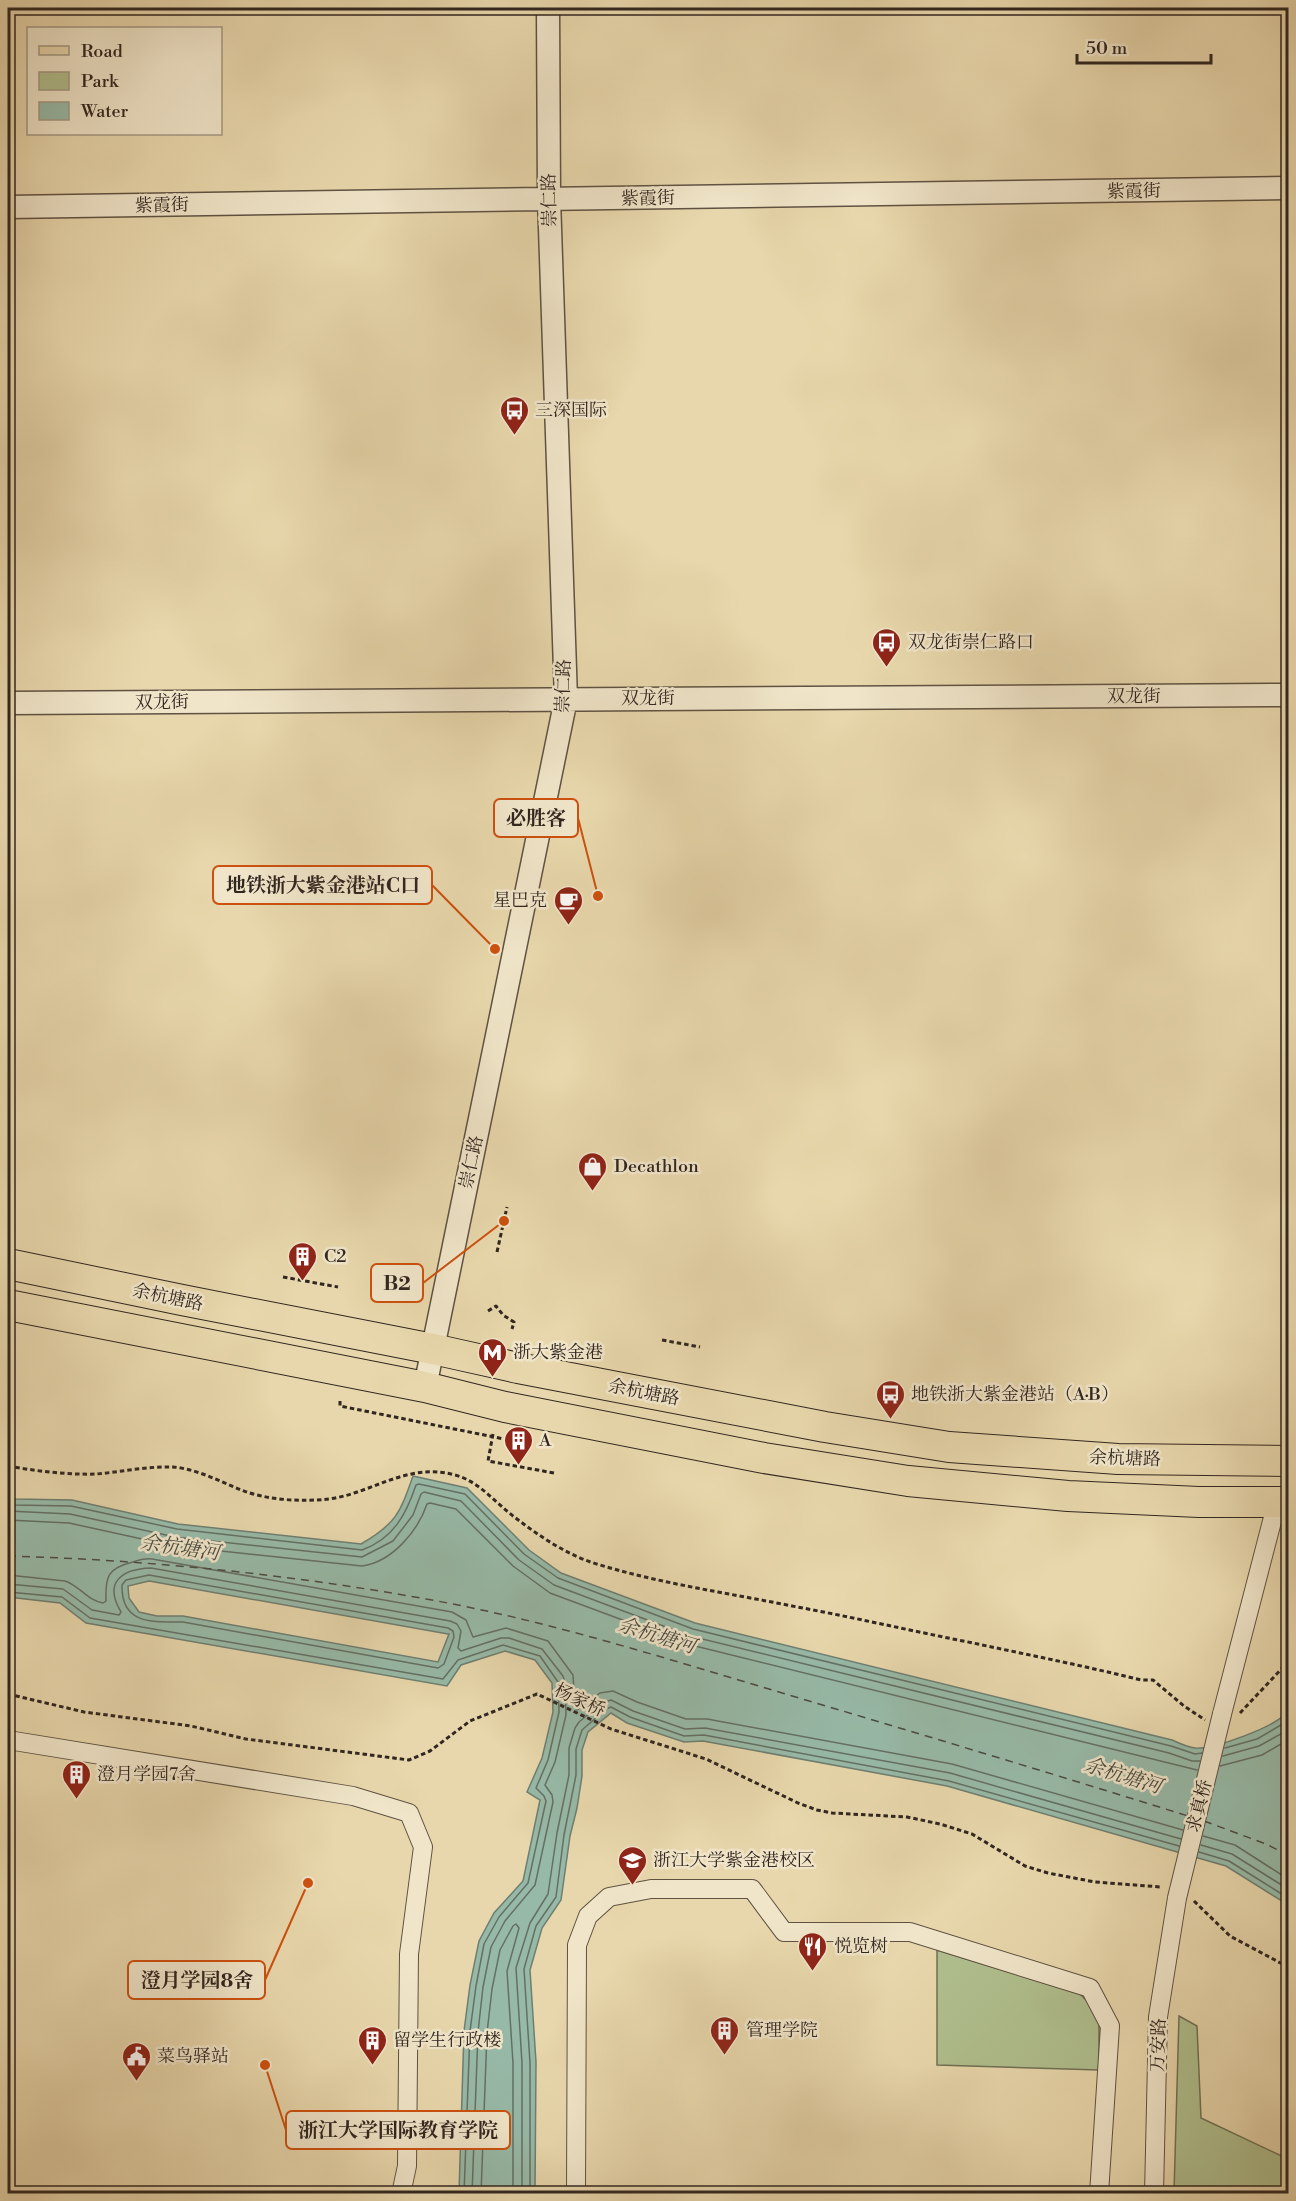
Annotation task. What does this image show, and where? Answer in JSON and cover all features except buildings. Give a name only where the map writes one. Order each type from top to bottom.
[{"type":"main road","name":"余杭塘路","points":[[8,1264],[518,1368],[813,1425],[949,1447],[1118,1459],[1288,1461]]},
{"type":"main road","points":[[8,1305],[425,1387],[505,1407],[764,1458],[908,1481],[1068,1496],[1199,1502],[1283,1502]]},
{"type":"street","name":"崇仁路","points":[[425,1387],[566,699],[549,199],[548,8]]},
{"type":"street","name":"紫霞街","points":[[8,207],[1288,188]]},
{"type":"street","name":"双龙街","points":[[8,703],[1288,695]]},
{"type":"street","name":"求真桥","points":[[1175,1894],[1283,1502]]},
{"type":"street","points":[[8,1740],[353,1796],[410,1813],[423,1847],[410,1954],[407,2166],[401,2193]]},
{"type":"street","points":[[576,2193],[578,1945],[588,1916],[609,1898],[651,1889],[752,1889],[784,1932],[910,1932],[1090,1988],[1110,2026],[1099,2193]]},
{"type":"street","name":"万安路","points":[[1154,2193],[1158,2017],[1175,1894]]},
{"type":"path","points":[[497,1252],[507,1207]]},
{"type":"path","points":[[283,1277],[338,1287]]},
{"type":"path","points":[[488,1311],[496,1306],[503,1315],[514,1322],[512,1329]]},
{"type":"path","points":[[662,1340],[700,1347]]},
{"type":"path","points":[[340,1401],[340,1406],[524,1443]]},
{"type":"path","points":[[493,1436],[488,1461],[554,1473]]},
{"type":"path","points":[[8,1466],[33,1471],[93,1474],[173,1467],[195,1471],[244,1491],[267,1497],[297,1499],[329,1499],[357,1492],[410,1473],[430,1471],[455,1474],[474,1482],[513,1516],[542,1537],[569,1553],[596,1564],[647,1578],[795,1606],[1141,1680],[1154,1680],[1202,1719],[1223,1717],[1288,1662]]},
{"type":"path","name":"杨家桥","points":[[8,1694],[84,1712],[191,1726],[246,1739],[409,1760],[430,1751],[470,1721],[537,1694],[612,1729],[706,1759],[817,1810],[832,1813],[907,1817],[940,1824],[972,1834],[1025,1866],[1095,1882],[1175,1894]]},
{"type":"path","points":[[1175,1894],[1202,1906],[1230,1936],[1288,1967]]},
{"type":"green space","points":[[937,1950],[1080,1994],[1093,2007],[1099,2022],[1099,2070],[937,2065]]},
{"type":"green space","points":[[1179,2016],[1197,2026],[1201,2118],[1288,2159],[1288,2193],[1174,2193]]},
{"type":"green space","points":[[887,2189],[887,2193],[801,2193],[800,2190]]},
{"type":"water","name":"余杭塘河","points":[[413,1476],[467,1488],[529,1550],[561,1573],[695,1623],[1172,1740],[1195,1748],[1204,1748],[1244,1736],[1272,1723],[1288,1711],[1288,1905],[1226,1866],[947,1786],[703,1741],[684,1742],[627,1723],[611,1713],[588,1732],[582,1750],[582,1776],[570,1836],[561,1900],[542,1928],[530,1970],[536,2062],[535,2193],[459,2193],[464,2031],[470,1985],[479,1941],[494,1913],[523,1881],[540,1800],[527,1792],[542,1758],[553,1712],[552,1683],[535,1660],[505,1651],[461,1665],[447,1686],[86,1623],[60,1603],[8,1597],[8,1497],[72,1500],[178,1524],[361,1544],[382,1530],[395,1516]],"holes":[[[149,1581],[449,1634],[438,1662],[183,1616],[157,1616],[139,1612],[129,1598],[128,1586]]]},
{"type":"ferry route","points":[[8,1556],[113,1561],[270,1575],[469,1607],[637,1650],[1188,1816]]},
{"type":"ferry route","points":[[1204,1821],[1266,1844],[1288,1855]]},
{"type":"place","name":"三深国际","points":[[514,436]]},
{"type":"place","name":"双龙街崇仁路口","points":[[887,668]]},
{"type":"place","name":"必胜客","points":[[598,896]]},
{"type":"place","name":"星巴克","points":[[568,926]]},
{"type":"place","name":"地铁浙大紫金港站C口","points":[[495,949]]},
{"type":"place","name":"Decathlon","points":[[593,1192]]},
{"type":"place","name":"B2","points":[[504,1221]]},
{"type":"place","name":"C2","points":[[303,1282]]},
{"type":"place","name":"浙大紫金港","points":[[492,1378]]},
{"type":"place","name":"地铁浙大紫金港站（A·B）","points":[[890,1420]]},
{"type":"place","name":"A","points":[[518,1466]]},
{"type":"place","name":"澄月学园7舍","points":[[76,1800]]},
{"type":"place","name":"澄月学园8舍","points":[[308,1883]]},
{"type":"place","name":"浙江大学紫金港校区","points":[[632,1886]]},
{"type":"place","name":"悦览树","points":[[813,1972]]},
{"type":"place","name":"管理学院","points":[[725,2056]]},
{"type":"place","name":"浙江大学国际教育学院","points":[[265,2065]]},
{"type":"place","name":"留学生行政楼","points":[[372,2066]]},
{"type":"place","name":"菜鸟驿站","points":[[136,2082]]}]
